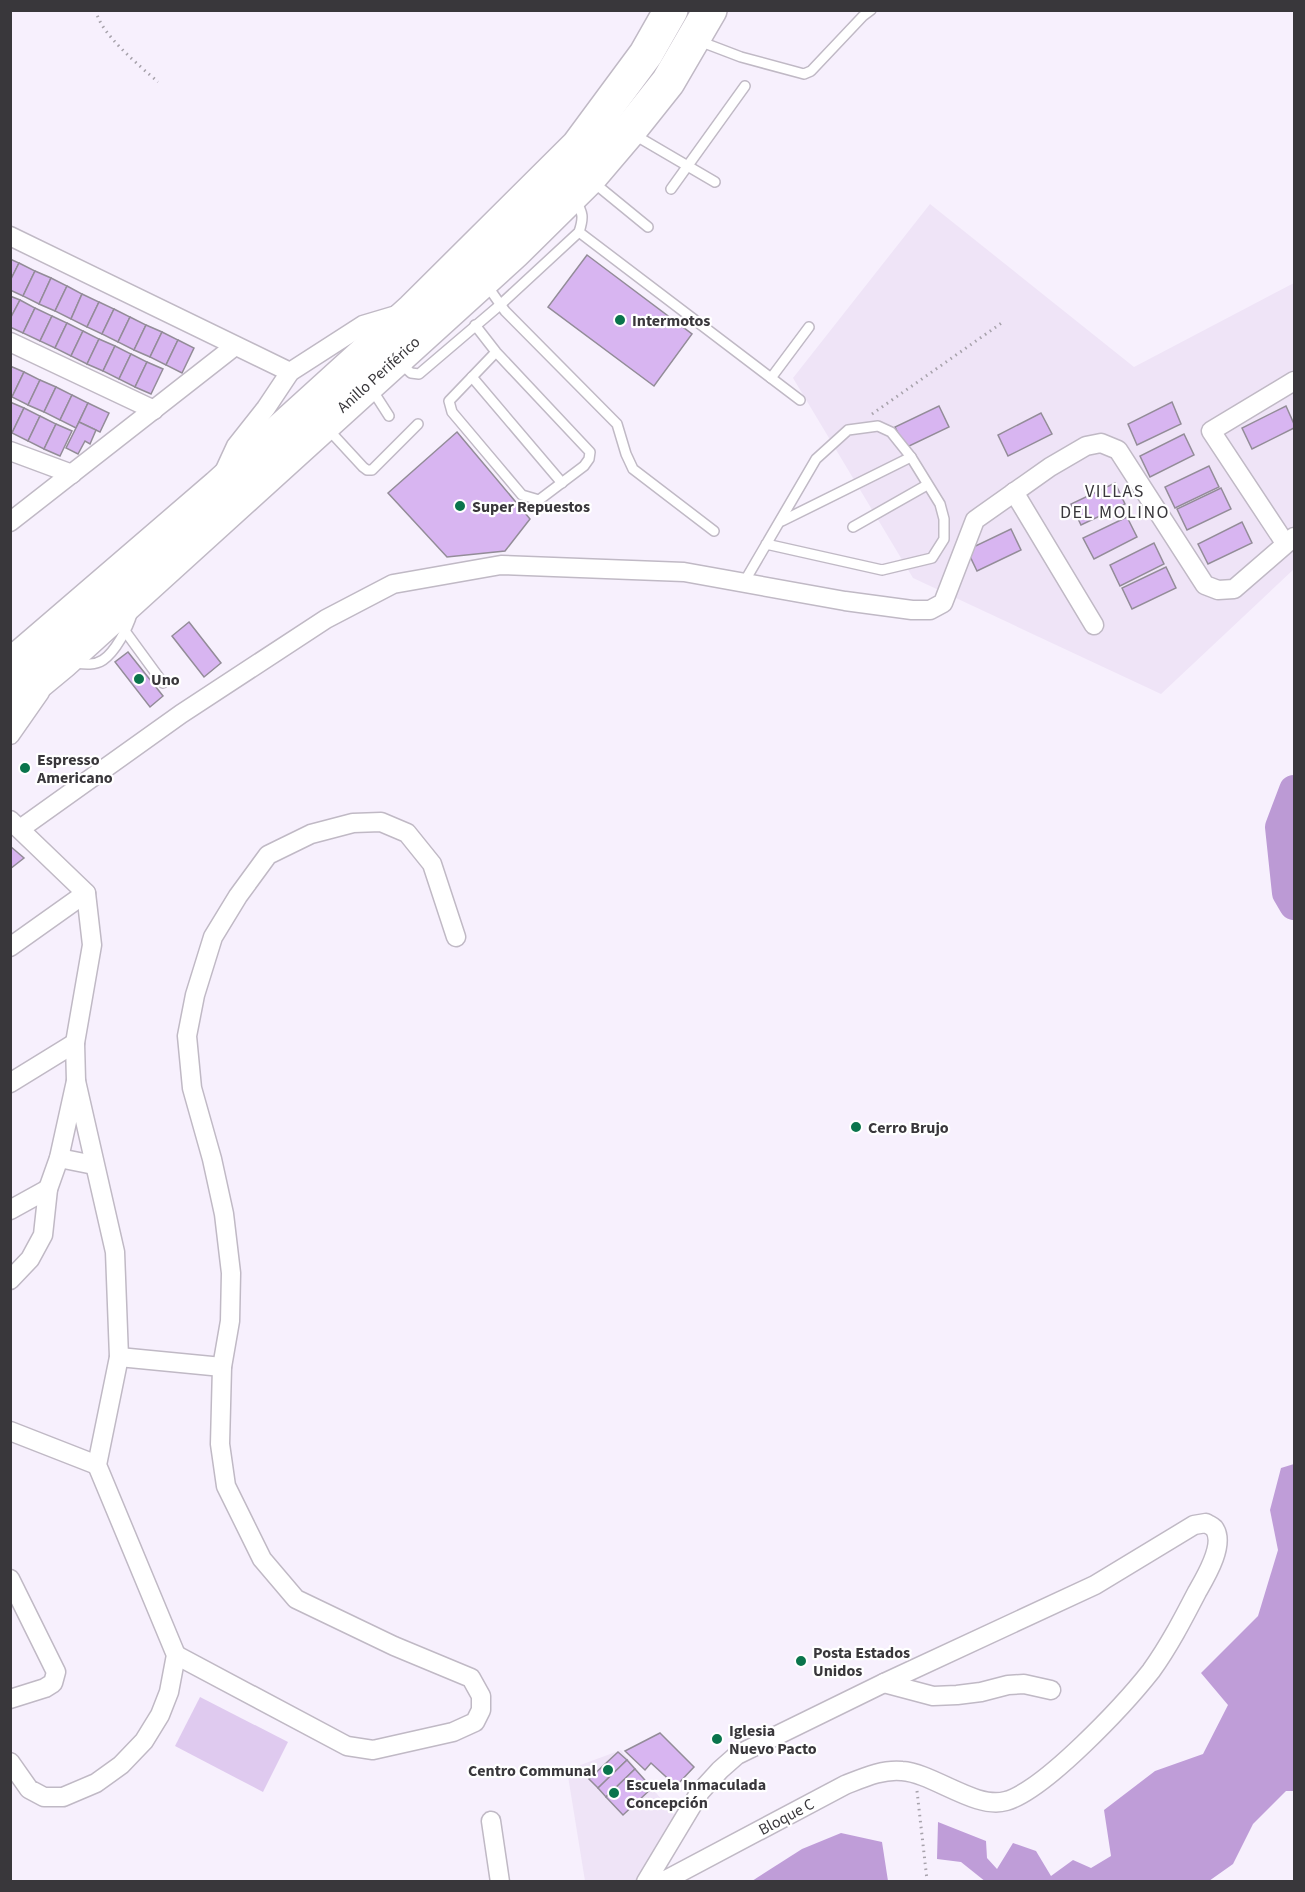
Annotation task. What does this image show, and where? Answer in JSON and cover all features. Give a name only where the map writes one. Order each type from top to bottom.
[{"type":"highway","name":"Anillo Periférico","points":[[10,666],[218,487],[413,310],[579,146],[646,54],[671,10]]},
{"type":"highway","name":"Anillo Periférico","points":[[10,705],[133,598],[394,359],[491,292],[514,252],[581,186],[668,82],[710,10]]},
{"type":"street","points":[[10,236],[290,372]]},
{"type":"street","points":[[218,487],[236,446],[266,408],[290,372],[363,325],[413,310]]},
{"type":"street","points":[[10,342],[154,410]]},
{"type":"street","points":[[13,514],[72,474],[235,346]]},
{"type":"street","points":[[10,1762],[29,1789],[44,1797],[63,1797],[96,1783],[121,1765],[144,1741],[160,1715],[169,1692],[176,1655],[97,1465],[119,1357],[115,1252],[76,1082],[75,1043],[92,945],[86,893],[15,825],[326,619],[393,584],[501,565],[684,572],[845,601],[912,610],[930,610],[943,603],[975,520],[1050,467],[1086,446],[1101,443],[1118,450],[1205,585],[1218,591],[1234,589],[1290,540],[1211,431],[1294,381]]},
{"type":"street","points":[[10,451],[72,474]]},
{"type":"street","points":[[1014,492],[1094,625]]},
{"type":"street","points":[[10,735],[58,665]]},
{"type":"street","points":[[176,1655],[347,1746],[373,1750],[453,1732],[475,1722],[481,1710],[481,1696],[471,1678],[394,1646],[296,1599],[262,1559],[225,1486],[220,1444],[222,1367],[230,1321],[231,1273],[224,1214],[212,1158],[192,1088],[187,1036],[195,995],[213,937],[238,896],[268,855],[311,834],[353,824],[381,822],[407,833],[432,864],[456,937]]},
{"type":"street","points":[[10,947],[86,893]]},
{"type":"street","points":[[10,1083],[75,1043]]},
{"type":"street","points":[[10,1280],[30,1259],[43,1235],[48,1190],[59,1158],[76,1082]]},
{"type":"street","points":[[59,1158],[94,1164]]},
{"type":"street","points":[[10,1210],[48,1190]]},
{"type":"street","points":[[119,1357],[222,1367]]},
{"type":"street","points":[[10,1431],[97,1465]]},
{"type":"street","name":"Bloque C","points":[[662,1881],[845,1785],[872,1774],[902,1771],[916,1774],[983,1801],[1004,1802],[1023,1795],[1086,1740],[1151,1671],[1175,1634],[1213,1563],[1217,1549],[1214,1529],[1206,1523],[1194,1525],[1095,1585],[884,1683]]},
{"type":"street","points":[[10,1579],[56,1672],[52,1683],[45,1688],[10,1699]]},
{"type":"street","points":[[646,1881],[700,1792],[729,1762],[738,1755],[884,1683],[933,1696],[981,1692],[1008,1684],[1024,1684],[1051,1689]]},
{"type":"street","points":[[491,1821],[500,1881]]},
{"type":"lane","points":[[694,39],[741,57],[804,74],[811,71],[871,10]]},
{"type":"lane","points":[[671,189],[745,86]]},
{"type":"lane","points":[[629,131],[715,182]]},
{"type":"lane","points":[[581,186],[648,227]]},
{"type":"lane","points":[[394,359],[411,373],[418,374],[475,325],[491,292],[579,232],[584,219],[581,210],[581,186]]},
{"type":"lane","points":[[579,232],[800,400]]},
{"type":"lane","points":[[491,292],[617,424],[633,469],[714,531]]},
{"type":"lane","points":[[475,325],[496,352],[590,452],[589,459],[584,466],[539,500],[522,495],[452,412],[450,406],[449,401],[496,352]]},
{"type":"lane","points":[[771,378],[808,327]]},
{"type":"lane","points":[[472,377],[562,483]]},
{"type":"lane","points":[[368,383],[389,416]]},
{"type":"lane","points":[[324,424],[367,470],[372,470],[418,424]]},
{"type":"lane","points":[[743,584],[766,544],[782,521],[816,459],[848,430],[878,426],[891,432],[911,457],[940,504],[944,519],[944,538],[932,558],[882,570],[766,544]]},
{"type":"lane","points":[[782,521],[911,457]]},
{"type":"lane","points":[[853,527],[927,485]]},
{"type":"lane","points":[[58,665],[95,664],[103,660],[125,631],[132,616],[133,598]]},
{"type":"lane","points":[[125,631],[163,683]]},
{"type":"path","points":[[96,10],[105,29],[129,56],[158,82]]},
{"type":"path","points":[[848,430],[1004,322]]},
{"type":"path","points":[[916,1774],[927,1880]]},
{"type":"shaded area","points":[[930,204],[1134,367],[1294,283],[1294,569],[1161,694],[913,578],[793,378]]},
{"type":"shaded area","points":[[1294,1464],[1294,1791],[1286,1791],[1253,1824],[1233,1864],[1209,1881],[986,1882],[961,1862],[937,1859],[938,1822],[986,1841],[987,1858],[997,1869],[1013,1843],[1036,1851],[1051,1876],[1073,1860],[1091,1868],[1111,1856],[1104,1810],[1155,1771],[1203,1754],[1228,1705],[1201,1673],[1258,1616],[1278,1550],[1270,1510],[1281,1468]]},
{"type":"shaded area","points":[[200,1697],[288,1742],[263,1792],[175,1746]]},
{"type":"shaded area","name":"Escuela Inmaculada Concepción","points":[[621,1750],[675,1816],[636,1881],[585,1881],[567,1770]]},
{"type":"shaded area","points":[[841,1833],[882,1842],[888,1881],[752,1881],[802,1849]]},
{"type":"building","name":"Intermotos","points":[[587,255],[692,334],[654,386],[548,307]]},
{"type":"building","points":[[10,259],[19,263],[10,281]]},
{"type":"building","points":[[19,263],[35,271],[23,296],[10,290],[10,281]]},
{"type":"building","points":[[35,271],[51,278],[39,304],[23,296]]},
{"type":"building","points":[[51,278],[67,286],[55,311],[39,304]]},
{"type":"building","points":[[67,286],[82,294],[71,319],[55,311]]},
{"type":"building","points":[[82,294],[99,302],[87,327],[71,319]]},
{"type":"building","points":[[10,296],[20,300],[10,319]]},
{"type":"building","points":[[20,300],[35,308],[23,333],[10,327],[10,319]]},
{"type":"building","points":[[99,302],[114,309],[102,334],[87,327]]},
{"type":"building","points":[[35,308],[52,316],[40,341],[23,333]]},
{"type":"building","points":[[114,309],[130,317],[118,342],[102,334]]},
{"type":"building","points":[[52,316],[67,323],[55,348],[40,341]]},
{"type":"building","points":[[130,317],[146,325],[134,350],[118,342]]},
{"type":"building","points":[[67,323],[83,331],[71,356],[55,348]]},
{"type":"building","points":[[146,325],[162,332],[150,357],[134,350]]},
{"type":"building","points":[[83,331],[99,339],[87,364],[71,356]]},
{"type":"building","points":[[162,332],[178,340],[166,365],[150,357]]},
{"type":"building","points":[[99,339],[115,346],[103,371],[87,364]]},
{"type":"building","points":[[178,340],[194,348],[182,373],[166,365]]},
{"type":"building","points":[[115,346],[131,354],[119,379],[103,371]]},
{"type":"building","points":[[131,354],[147,362],[135,387],[119,379]]},
{"type":"building","points":[[147,362],[163,369],[151,394],[135,387]]},
{"type":"building","points":[[10,366],[24,372],[12,397],[10,397]]},
{"type":"building","points":[[24,372],[40,380],[28,405],[12,397]]},
{"type":"building","points":[[40,380],[56,387],[44,412],[28,405]]},
{"type":"building","points":[[56,387],[72,395],[60,420],[44,412]]},
{"type":"building","points":[[72,395],[88,403],[76,428],[60,420]]},
{"type":"building","points":[[10,402],[24,408],[12,433],[10,433]]},
{"type":"building","points":[[1172,402],[1181,424],[1137,445],[1128,424]]},
{"type":"building","points":[[88,403],[109,413],[100,432],[79,422]]},
{"type":"building","points":[[939,406],[949,427],[905,448],[895,427]]},
{"type":"building","points":[[1286,406],[1294,428],[1252,449],[1242,428]]},
{"type":"building","points":[[24,408],[40,416],[28,441],[12,433]]},
{"type":"building","points":[[1041,413],[1052,434],[1008,456],[998,435]]},
{"type":"building","points":[[40,416],[56,424],[44,449],[28,441]]},
{"type":"building","points":[[79,422],[96,430],[90,444],[85,441],[78,454],[66,448]]},
{"type":"building","points":[[56,424],[72,431],[60,456],[44,449]]},
{"type":"building","name":"Super Repuestos","points":[[457,432],[530,519],[505,551],[447,557],[388,493]]},
{"type":"building","points":[[1184,434],[1194,455],[1150,477],[1140,456]]},
{"type":"building","points":[[1209,466],[1219,487],[1175,508],[1165,487]]},
{"type":"building","points":[[1115,483],[1125,504],[1081,525],[1071,504]]},
{"type":"building","points":[[1221,488],[1231,509],[1187,530],[1177,509]]},
{"type":"building","points":[[1127,517],[1137,537],[1094,559],[1083,538]]},
{"type":"building","points":[[1242,522],[1252,543],[1208,564],[1198,544]]},
{"type":"building","points":[[1011,529],[1021,550],[977,571],[967,550]]},
{"type":"building","points":[[1154,543],[1164,564],[1120,586],[1110,565]]},
{"type":"building","points":[[1166,567],[1176,588],[1132,609],[1122,588]]},
{"type":"building","points":[[189,622],[221,663],[204,677],[172,636]]},
{"type":"building","name":"Uno","points":[[128,652],[163,696],[150,707],[115,662]]},
{"type":"building","points":[[10,846],[24,858],[10,869]]},
{"type":"building","points":[[660,1733],[694,1767],[676,1786],[651,1763],[645,1770],[625,1751]]},
{"type":"building","name":"Centro Communal","points":[[618,1752],[627,1760],[598,1788],[589,1779]]},
{"type":"building","points":[[627,1760],[635,1769],[606,1797],[598,1788]]},
{"type":"building","points":[[635,1769],[652,1788],[623,1815],[606,1797]]},
{"type":"waterway","points":[[1294,790],[1280,827],[1287,893],[1294,905]]},
{"type":"place","name":"Intermotos","points":[[620,320]]},
{"type":"place","name":"Super Repuestos","points":[[460,506]]},
{"type":"place","name":"Uno","points":[[139,679]]},
{"type":"place","name":"Espresso Americano","points":[[25,768]]},
{"type":"place","name":"Cerro Brujo","points":[[856,1127]]},
{"type":"place","name":"Posta Estados Unidos","points":[[801,1661]]},
{"type":"place","name":"Iglesia Nuevo Pacto","points":[[717,1739]]},
{"type":"place","name":"Centro Communal","points":[[608,1770]]},
{"type":"place","name":"Escuela Inmaculada Concepción","points":[[614,1793]]},
{"type":"district","name":"VILLAS DEL MOLINO","points":[[1115,501]]}]
